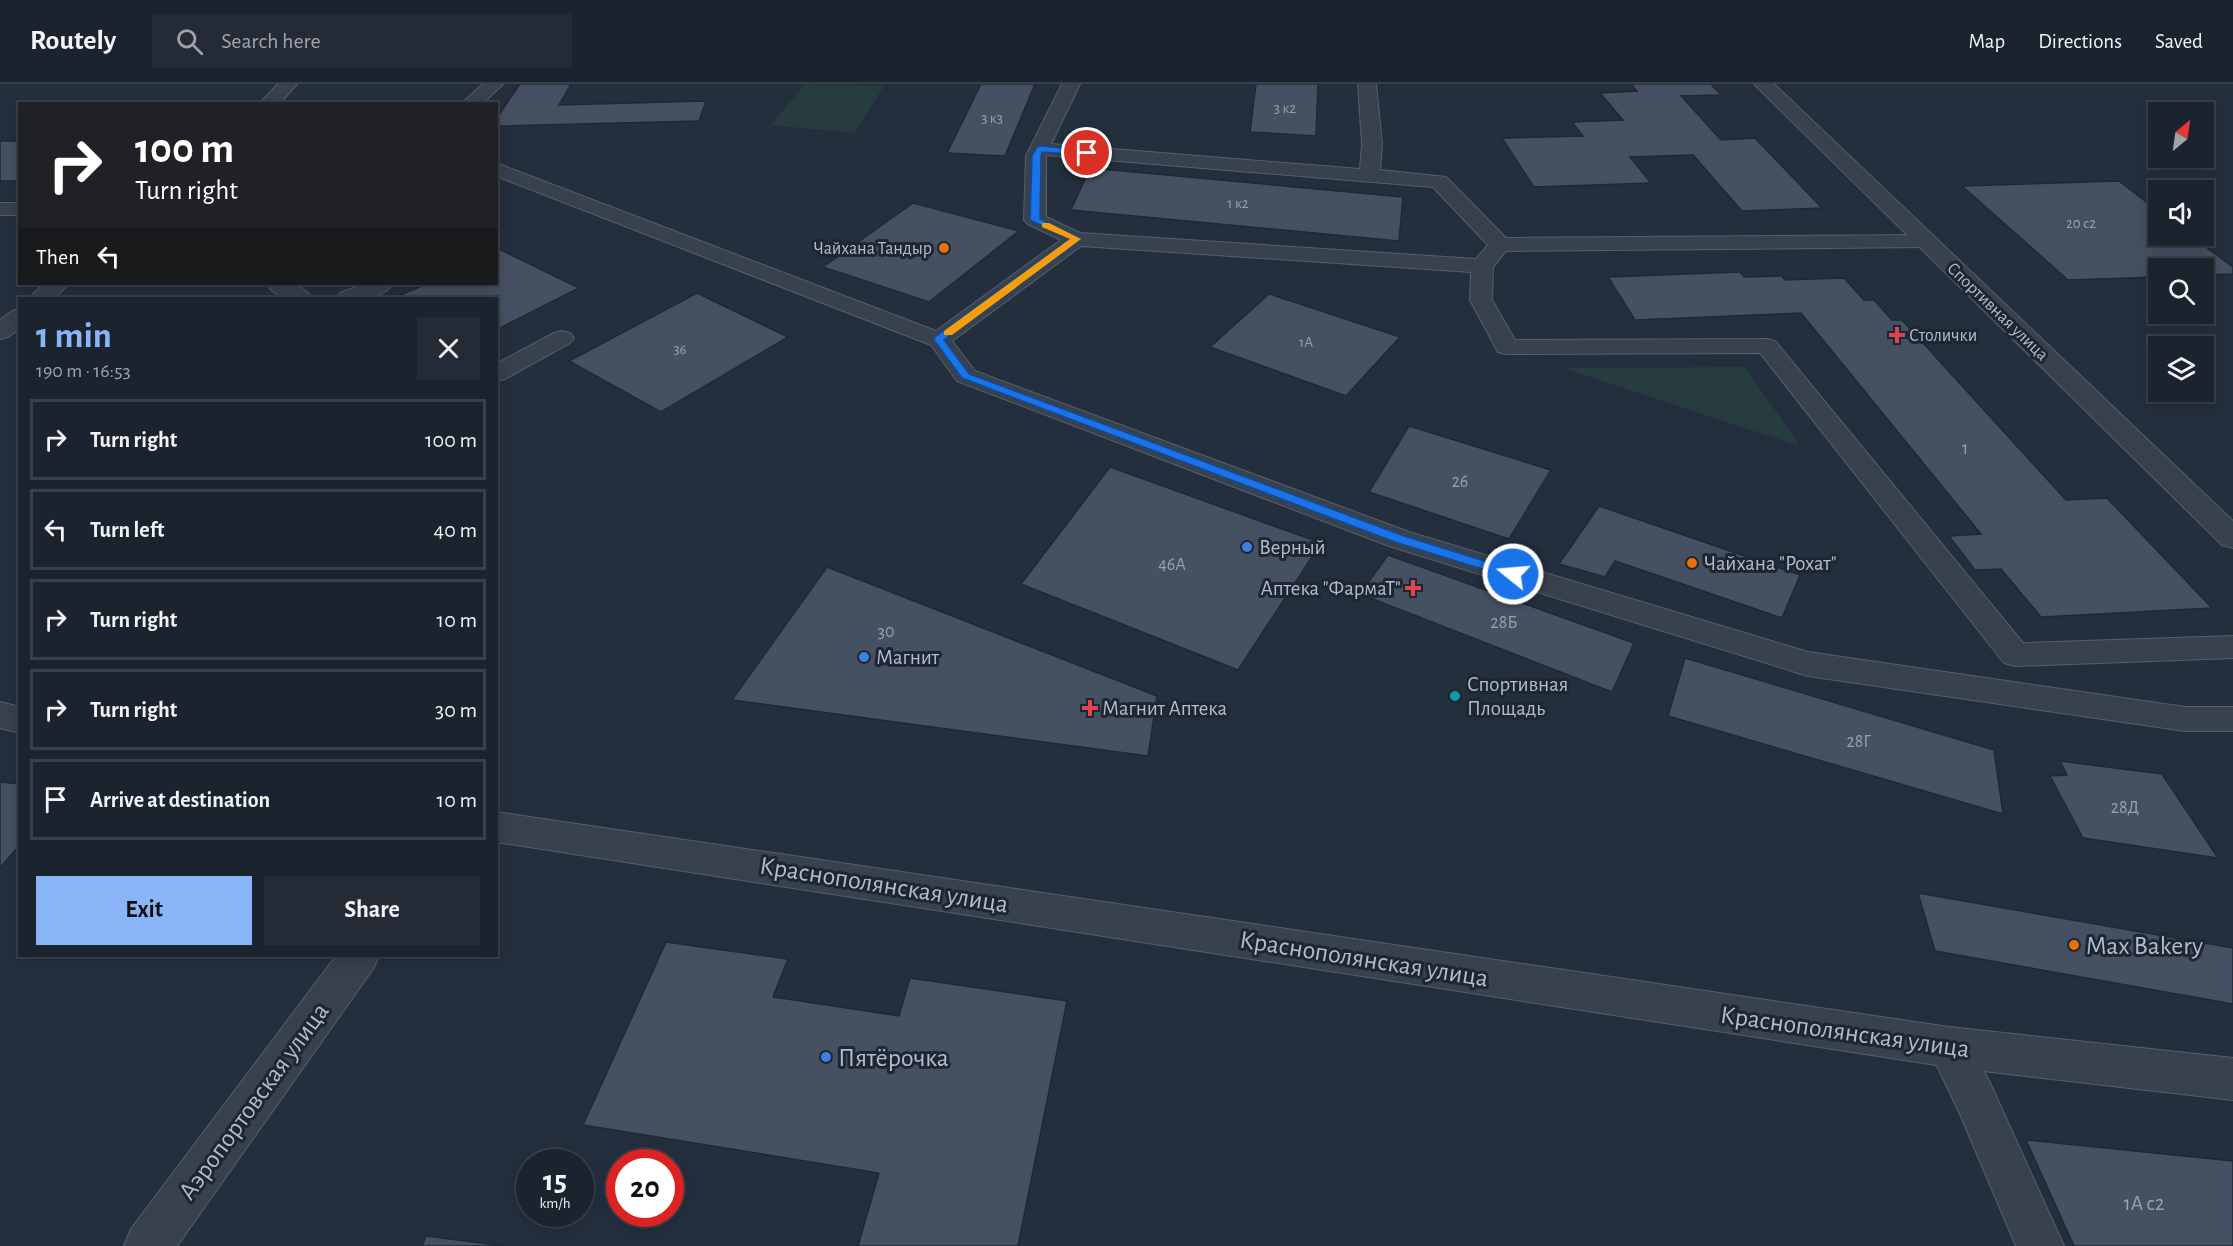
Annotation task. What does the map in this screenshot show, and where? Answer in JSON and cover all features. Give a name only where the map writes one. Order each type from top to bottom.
[{"type":"street","name":"Спортивная улица","points":[[1763,84],[2233,538]]},
{"type":"street","points":[[0,715],[18,720]]},
{"type":"street","name":"Краснополянская улица","points":[[498,827],[855,879],[1949,1047],[2233,1079]]},
{"type":"street","name":"Аэропортовская улица","points":[[148,1246],[358,957]]},
{"type":"street","points":[[1949,1047],[1976,1100],[2040,1246]]},
{"type":"lane","points":[[270,102],[288,84]]},
{"type":"lane","points":[[472,102],[494,84]]},
{"type":"lane","points":[[1071,84],[1036,156],[1035,220],[1076,239],[1482,266]]},
{"type":"lane","points":[[1367,84],[1372,144],[1370,175]]},
{"type":"lane","points":[[1040,149],[1439,181],[1500,245],[1926,241]]},
{"type":"lane","points":[[498,170],[939,340],[966,376],[1379,532],[1808,664],[2185,719],[2233,719]]},
{"type":"lane","points":[[0,209],[18,208]]},
{"type":"lane","points":[[939,340],[1076,239]]},
{"type":"lane","points":[[1500,245],[1482,266],[1481,300],[1507,347],[1767,346],[2015,655],[2233,647]]},
{"type":"lane","points":[[41,297],[57,285]]},
{"type":"lane","points":[[279,285],[299,297]]},
{"type":"lane","points":[[350,297],[380,285]]},
{"type":"lane","points":[[0,332],[18,318]]},
{"type":"lane","points":[[498,373],[562,338]]},
{"type":"green space","points":[[805,84],[884,86],[854,133],[771,125]]},
{"type":"green space","points":[[1745,367],[1800,446],[1563,368]]},
{"type":"building","points":[[520,84],[571,84],[559,105],[706,101],[699,121],[498,126],[498,116]]},
{"type":"building","points":[[981,84],[1035,84],[1005,156],[947,153]]},
{"type":"building","points":[[1256,84],[1318,84],[1316,136],[1250,132]]},
{"type":"building","points":[[1631,84],[1711,84],[1721,95],[1681,96],[1721,140],[1755,138],[1822,208],[1742,211],[1693,155],[1630,157],[1651,183],[1534,187],[1502,138],[1583,136],[1572,122],[1623,120],[1600,93],[1637,91]]},
{"type":"building","points":[[0,141],[18,141],[18,180],[0,181]]},
{"type":"building","points":[[1090,168],[1403,197],[1399,241],[1071,210]]},
{"type":"building","points":[[2119,181],[2148,203],[2148,246],[2205,246],[2233,267],[2233,274],[2214,275],[2214,258],[2148,258],[2148,277],[2068,280],[1962,186]]},
{"type":"building","points":[[913,203],[1019,231],[929,302],[823,267]]},
{"type":"building","points":[[498,249],[579,288],[498,329],[498,297],[396,297],[424,285],[498,285]]},
{"type":"building","points":[[1740,272],[1744,277],[1782,276],[1785,280],[1844,278],[1864,300],[1874,300],[1892,320],[1902,320],[2066,500],[2107,498],[2212,608],[2041,617],[2001,569],[1975,570],[1949,536],[1981,534],[1801,313],[1635,320],[1608,277]]},
{"type":"building","points":[[697,293],[788,337],[661,412],[569,361]]},
{"type":"building","points":[[1269,294],[1400,337],[1346,396],[1210,347]]},
{"type":"building","points":[[1409,426],[1551,470],[1509,539],[1369,492]]},
{"type":"building","points":[[1110,467],[1321,543],[1238,670],[1021,584]]},
{"type":"building","name":"Чайхана \"Рохат\"","points":[[1599,506],[1800,575],[1782,618],[1615,561],[1605,577],[1559,564]]},
{"type":"building","points":[[1388,555],[1634,643],[1612,692],[1360,594]]},
{"type":"building","points":[[827,567],[1157,696],[1148,756],[732,700]]},
{"type":"building","points":[[1685,658],[1994,750],[2003,814],[1668,716]]},
{"type":"building","points":[[2060,761],[2162,774],[2218,858],[2083,838],[2050,776],[2067,775]]},
{"type":"building","points":[[0,782],[18,784],[18,847],[0,868]]},
{"type":"building","points":[[1918,893],[2233,948],[2233,1004],[1935,951]]},
{"type":"building","points":[[666,942],[788,959],[773,997],[899,1016],[910,978],[1067,1001],[1018,1246],[858,1246],[879,1173],[583,1125]]},
{"type":"building","points":[[2026,1140],[2233,1161],[2233,1246],[2074,1246]]},
{"type":"building","points":[[426,1236],[505,1246],[422,1246]]},
{"type":"slow traffic","points":[[948,333],[1076,239],[1046,225]]},
{"type":"place","name":"Чайхана Тандыр","points":[[944,248]]},
{"type":"place","name":"Столички","points":[[1897,335]]},
{"type":"place","name":"Верный","points":[[1247,547]]},
{"type":"place","name":"Чайхана \"Рохат\"","points":[[1692,563]]},
{"type":"place","name":"Аптека \"ФармаТ\"","points":[[1413,588]]},
{"type":"place","name":"Магнит","points":[[864,657]]},
{"type":"place","name":"Спортивная Площадь","points":[[1455,696]]},
{"type":"place","name":"Магнит Аптека","points":[[1090,708]]},
{"type":"place","name":"Max Bakery","points":[[2074,945]]},
{"type":"place","name":"Пятёрочка","points":[[826,1057]]},
{"type":"route","points":[[1087,153],[1040,149],[1036,156],[1035,220],[1076,239],[939,340],[966,376],[1399,539],[1513,574]]}]
